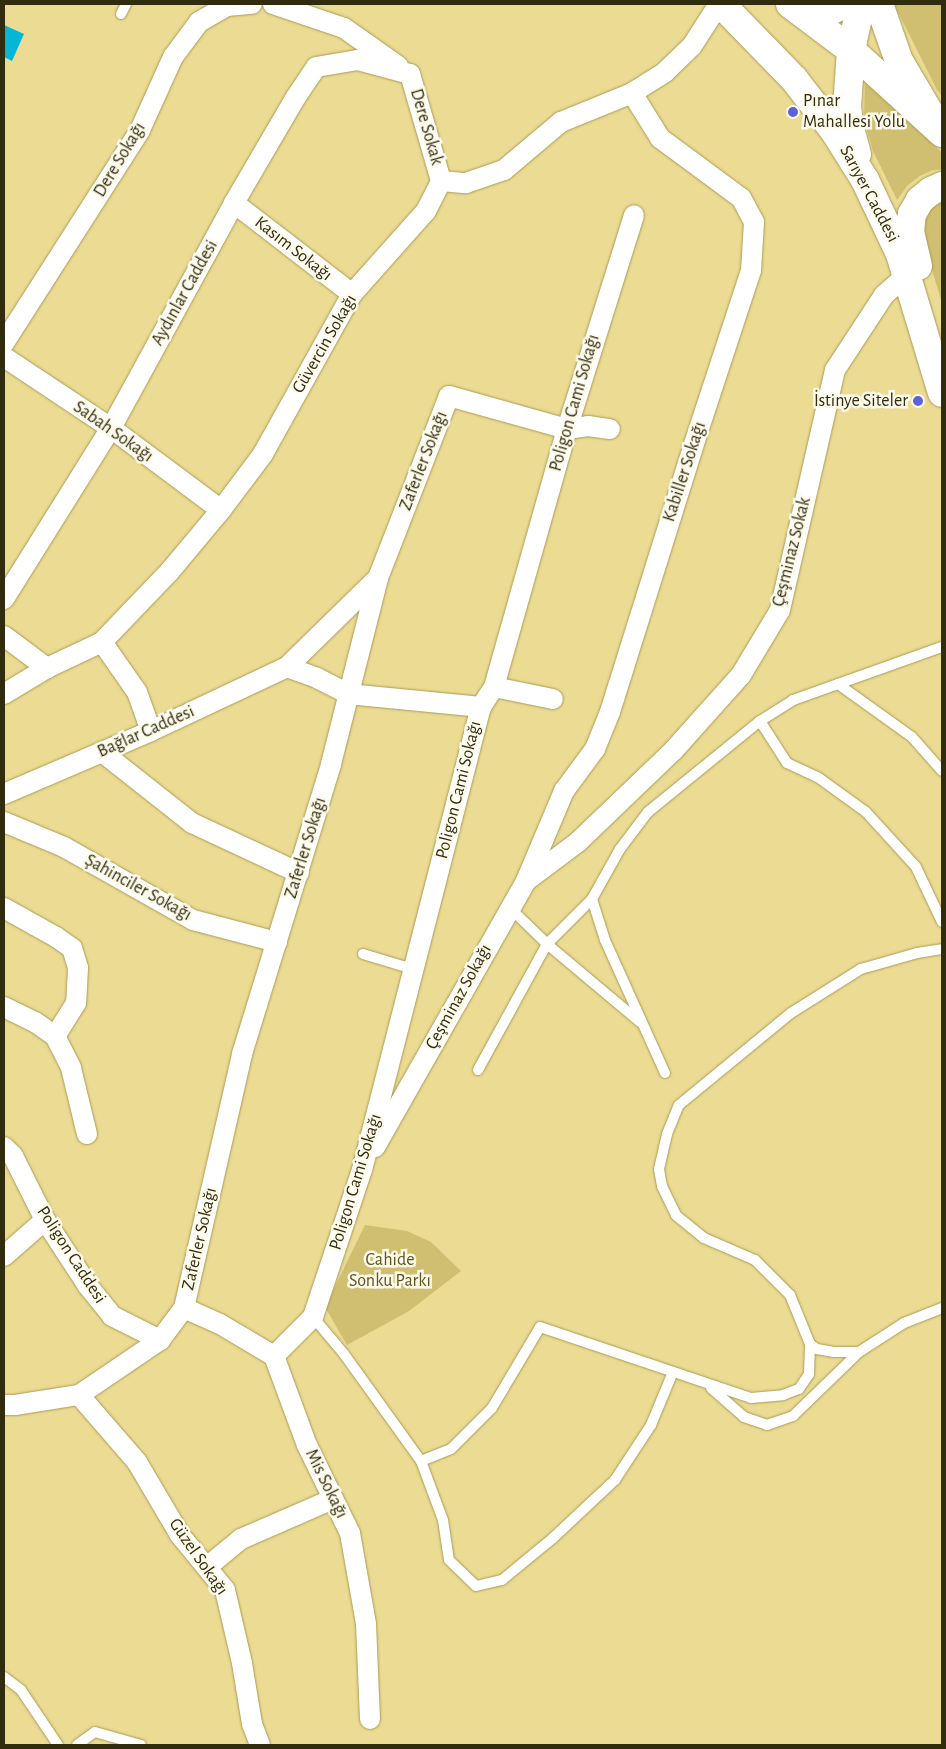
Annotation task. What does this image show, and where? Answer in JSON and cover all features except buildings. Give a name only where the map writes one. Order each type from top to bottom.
[{"type":"main road","name":"Sarıyer Caddesi","points":[[720,4],[794,79],[835,132],[865,180],[900,254],[942,393]]},
{"type":"main road","points":[[800,11],[844,4]]},
{"type":"main road","points":[[861,4],[851,50],[847,107],[850,128],[865,180]]},
{"type":"main road","points":[[879,4],[899,61],[931,112],[941,132]]},
{"type":"main road","points":[[800,11],[851,50],[941,132]]},
{"type":"main road","points":[[925,334],[926,309],[922,281],[910,232],[912,214],[920,200],[931,191],[942,186]]},
{"type":"street","name":"Dere Sokağı","points":[[4,343],[140,130],[173,57],[199,22],[227,6],[252,4]]},
{"type":"street","points":[[273,4],[344,28],[410,74]]},
{"type":"street","points":[[441,181],[466,183],[504,170],[561,122],[632,93],[665,72],[692,46],[720,4]]},
{"type":"street","name":"Aydınlar Caddesi","points":[[4,600],[111,428],[234,203],[296,97],[316,68],[358,60],[410,74]]},
{"type":"street","name":"Dere Sokak","points":[[410,74],[441,181]]},
{"type":"street","name":"Kabiller Sokağı","points":[[526,880],[564,790],[595,749],[610,712],[692,450],[751,271],[754,222],[741,198],[660,138],[632,93]]},
{"type":"street","name":"Güvercin Sokağı","points":[[4,694],[47,668],[102,642],[170,571],[221,510],[263,454],[352,294],[426,211],[441,181]]},
{"type":"street","name":"Kasım Sokağı","points":[[234,203],[352,294]]},
{"type":"street","name":"Poligon Cami Sokağı","points":[[274,1356],[313,1318],[362,1170],[481,707],[494,687],[567,429],[634,215]]},
{"type":"street","name":"Çeşminaz Sokak","points":[[578,842],[673,751],[738,679],[780,610],[835,370],[884,295],[907,275]]},
{"type":"street","name":"Sabah Sokağı","points":[[4,357],[111,428],[221,510]]},
{"type":"street","name":"Zaferler Sokağı","points":[[184,1308],[242,1054],[299,873],[378,578],[449,396],[567,429]]},
{"type":"street","points":[[567,429],[588,426],[610,429]]},
{"type":"street","name":"Bağlar Caddesi","points":[[4,794],[151,732],[287,667],[378,578]]},
{"type":"street","points":[[4,636],[47,668]]},
{"type":"street","points":[[102,642],[137,692],[151,732]]},
{"type":"street","points":[[287,667],[317,678],[348,694],[481,707]]},
{"type":"street","points":[[494,687],[553,699]]},
{"type":"street","points":[[102,752],[192,823],[299,873]]},
{"type":"street","name":"Şahinciler Sokağı","points":[[4,822],[64,847],[194,920],[277,942]]},
{"type":"street","name":"Çeşminaz Sokağı","points":[[362,1170],[509,907],[526,880],[578,842]]},
{"type":"street","points":[[4,908],[72,948],[78,968],[76,1003],[55,1036]]},
{"type":"street","points":[[4,1007],[35,1022],[55,1036],[71,1068],[87,1134]]},
{"type":"street","name":"Poligon Caddesi","points":[[4,1147],[13,1156],[45,1220],[88,1286],[112,1316],[160,1340]]},
{"type":"street","points":[[4,1256],[45,1220]]},
{"type":"street","points":[[4,1405],[78,1395],[160,1340],[184,1308],[220,1324],[274,1356]]},
{"type":"street","name":"Mis Sokağı","points":[[274,1356],[307,1445],[350,1533],[366,1624],[370,1719]]},
{"type":"street","name":"Güzel Sokağı","points":[[78,1395],[137,1462],[180,1535],[226,1590],[242,1663],[252,1724],[260,1745]]},
{"type":"street","points":[[207,1567],[241,1539],[333,1498]]},
{"type":"lane","points":[[121,14],[126,4]]},
{"type":"lane","points":[[478,1070],[546,944],[592,899],[620,849],[648,812],[760,721],[793,700],[942,647]]},
{"type":"lane","points":[[838,684],[912,738],[942,771]]},
{"type":"lane","points":[[760,721],[787,763],[819,778],[866,812],[916,867],[942,922]]},
{"type":"lane","points":[[592,899],[605,940],[665,1073]]},
{"type":"lane","points":[[509,907],[546,944],[642,1024]]},
{"type":"lane","points":[[421,1461],[451,1450],[492,1408],[540,1327],[751,1398],[783,1395],[799,1390],[809,1374],[810,1344],[790,1295],[755,1260],[704,1238],[676,1215],[662,1186],[659,1169],[667,1134],[679,1105],[791,1013],[861,969],[917,953],[942,949]]},
{"type":"lane","points":[[363,954],[413,969]]},
{"type":"lane","points":[[707,1384],[744,1417],[767,1424],[793,1416],[859,1352],[904,1323],[942,1308]]},
{"type":"lane","points":[[313,1318],[344,1354],[421,1461],[443,1520],[449,1560],[476,1586],[502,1580],[553,1538],[615,1480],[651,1425],[673,1372]]},
{"type":"lane","points":[[810,1344],[816,1349],[834,1352],[859,1352]]},
{"type":"lane","points":[[4,1677],[21,1690],[58,1745]]},
{"type":"lane","points":[[76,1745],[95,1732],[141,1745]]},
{"type":"green space","points":[[894,4],[942,4],[942,96],[937,90]]},
{"type":"green space","points":[[865,83],[907,117],[942,153],[942,169],[933,170],[920,176],[908,185],[897,200],[873,151],[864,119]]},
{"type":"green space","points":[[942,202],[942,303],[926,250],[924,224],[928,210]]},
{"type":"green space","name":"Cahide Sonku Parkı","points":[[365,1225],[407,1231],[431,1242],[461,1271],[409,1311],[347,1345],[325,1307]]},
{"type":"water","points":[[4,25],[24,34],[12,61],[4,57]]},
{"type":"place","name":"Pınar Mahallesi Yolu","points":[[793,112]]},
{"type":"place","name":"İstinye Siteler","points":[[918,401]]}]
